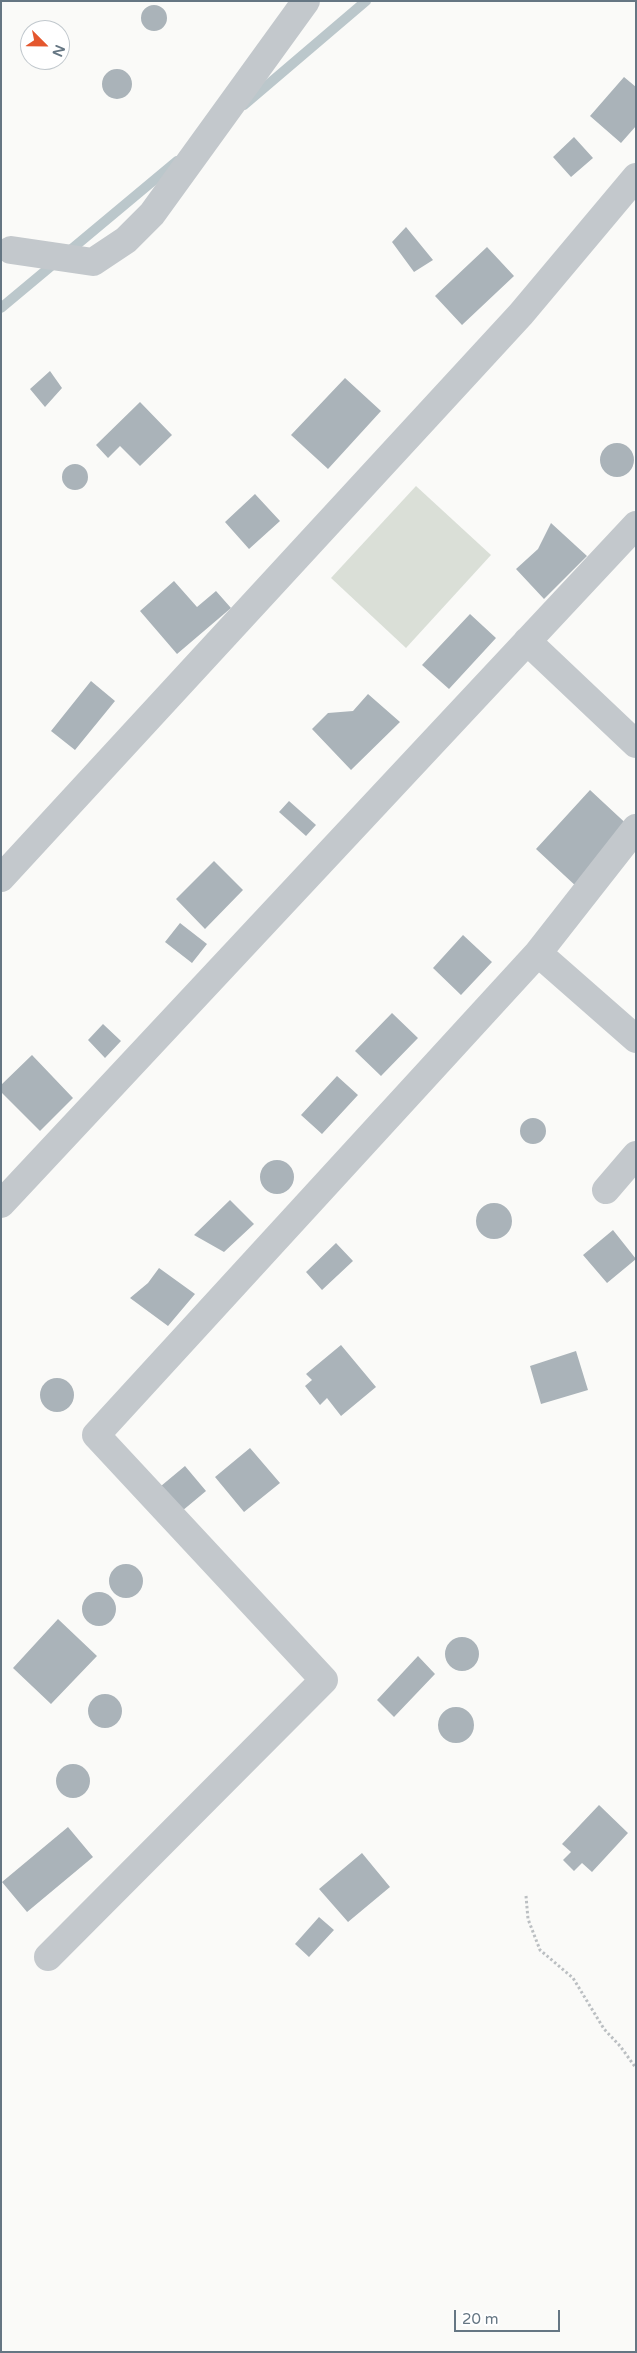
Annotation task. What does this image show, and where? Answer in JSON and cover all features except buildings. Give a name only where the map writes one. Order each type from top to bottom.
[{"type":"street","points":[[11,250],[93,262],[126,240],[152,214],[306,1]]},
{"type":"street","points":[[1,878],[520,314],[636,178]]},
{"type":"street","points":[[1,1204],[636,524]]},
{"type":"street","points":[[526,642],[636,744]]},
{"type":"street","points":[[48,1957],[324,1680],[96,1436],[538,952],[636,828]]},
{"type":"street","points":[[538,952],[636,1039]]},
{"type":"street","points":[[606,1190],[636,1155]]},
{"type":"path","points":[[526,1896],[528,1920],[540,1950],[573,1978],[604,2030],[620,2046],[636,2068]]},
{"type":"shaded area","points":[[416,486],[491,555],[406,648],[331,578]]},
{"type":"waterway","points":[[244,105],[366,1]]},
{"type":"waterway","points":[[1,308],[177,161]]}]
